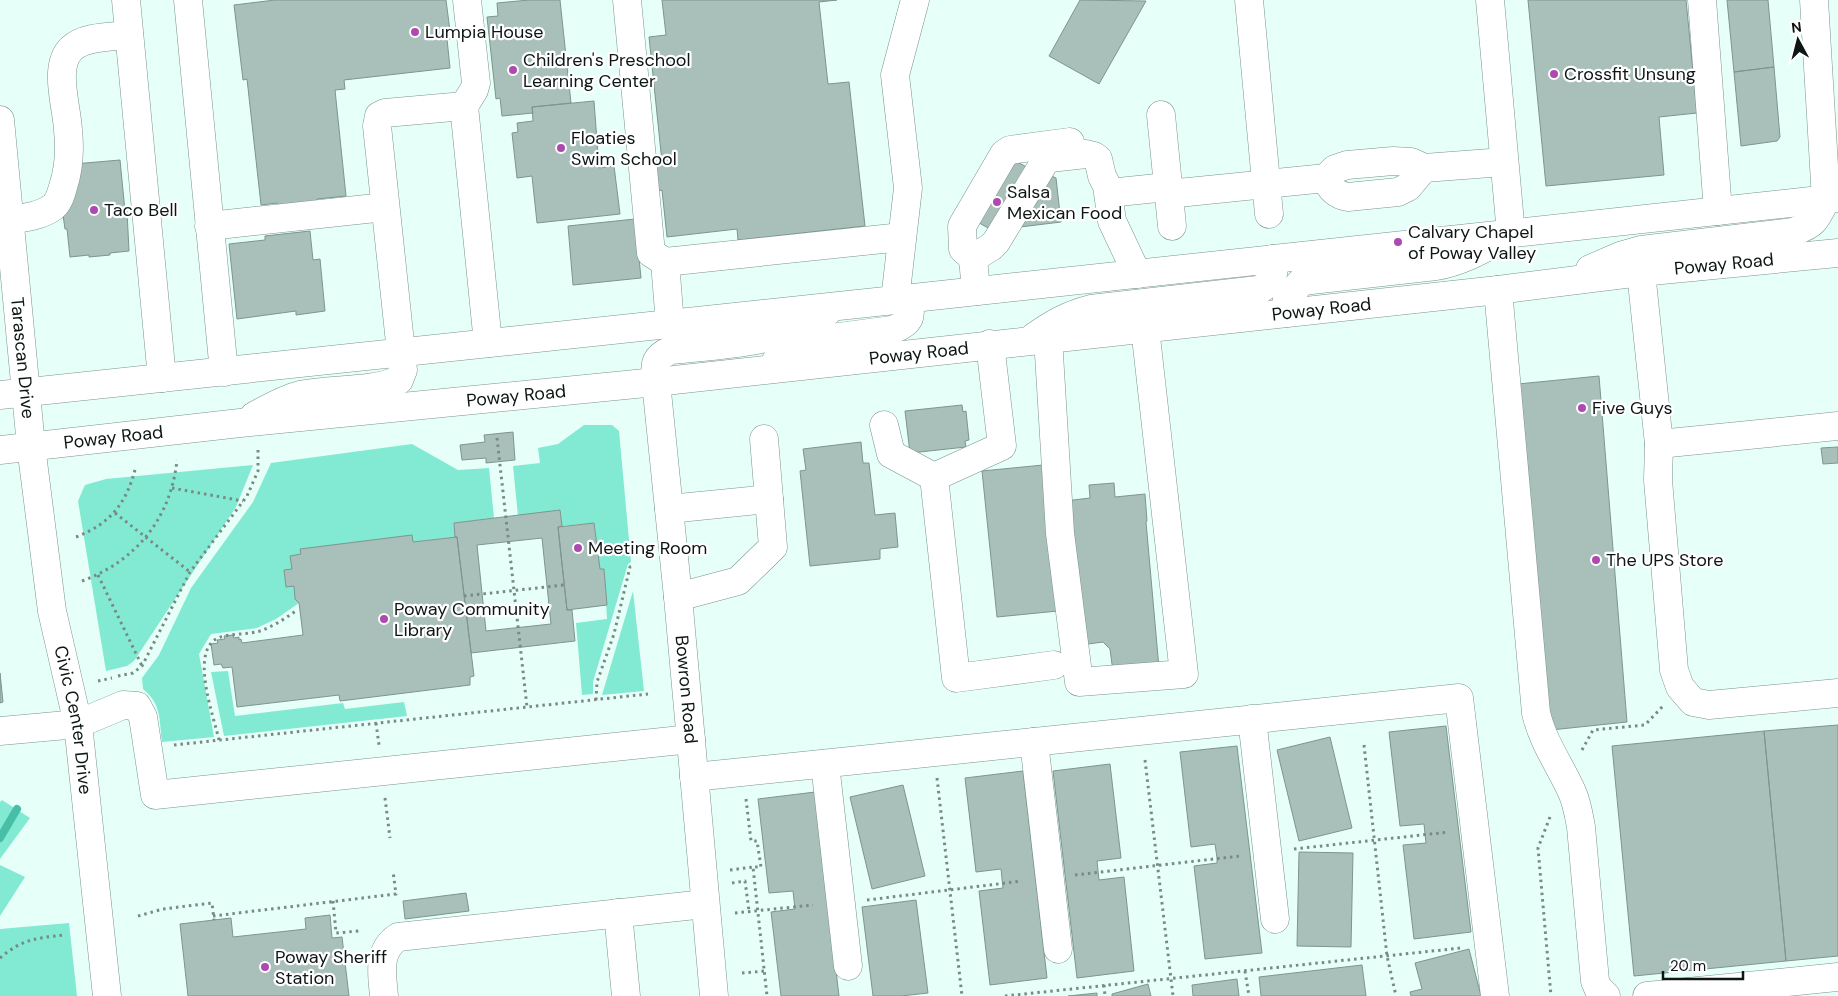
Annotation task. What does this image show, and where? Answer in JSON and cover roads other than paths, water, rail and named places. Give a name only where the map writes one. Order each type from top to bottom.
[{"type":"main road","points":[[126,0],[162,378]]},
{"type":"main road","points":[[188,0],[224,372]]},
{"type":"main road","points":[[468,0],[476,83],[464,106],[488,343]]},
{"type":"main road","points":[[627,0],[651,253],[665,262],[902,238]]},
{"type":"main road","points":[[757,370],[824,339],[892,330],[906,323],[911,313],[902,300],[902,238],[908,188],[895,75],[915,0]]},
{"type":"main road","points":[[1249,0],[1269,214]]},
{"type":"main road","points":[[1490,0],[1511,234]]},
{"type":"main road","points":[[1702,0],[1718,211]]},
{"type":"main road","points":[[1559,283],[1620,256],[1641,250],[1793,232],[1810,226],[1832,198],[1814,0]]},
{"type":"main road","points":[[10,233],[35,215],[52,208],[59,200],[68,156],[68,131],[62,73],[62,63],[66,55],[78,44],[91,40],[129,35]]},
{"type":"main road","points":[[240,423],[286,399],[301,395],[378,386],[399,380],[404,370],[385,208],[377,126],[379,116],[385,113],[464,106]]},
{"type":"main road","points":[[1161,115],[1172,226]]},
{"type":"main road","name":"Tarascan Drive","points":[[0,120],[10,233],[13,393],[31,446]]},
{"type":"main road","points":[[976,291],[973,258],[963,249],[962,226],[1007,151],[1092,140],[1105,148],[1112,157],[1114,176],[1108,190]]},
{"type":"main road","points":[[973,258],[996,242],[1037,173],[1047,160],[1086,154],[1098,159],[1108,190],[1112,221],[1137,274]]},
{"type":"main road","points":[[1108,190],[1168,190],[1266,184],[1337,172],[1329,186],[1342,196],[1348,197],[1398,192],[1408,187],[1424,168],[1504,162]]},
{"type":"main road","points":[[13,393],[902,300],[1832,198]]},
{"type":"main road","points":[[209,226],[385,208]]},
{"type":"main road","points":[[1286,312],[1287,298],[1302,281],[1454,263],[1511,234]]},
{"type":"main road","name":"Poway Road","points":[[0,450],[240,423],[656,382],[1498,290],[1641,272],[1838,252]]},
{"type":"main road","points":[[1145,328],[1184,674],[1078,682],[1039,339],[1058,320],[1091,309],[1258,290],[1266,286],[1271,280],[1274,272],[1273,259]]},
{"type":"main road","points":[[665,262],[670,324]]},
{"type":"main road","points":[[1641,272],[1659,444],[1658,480],[1674,670],[1680,687],[1693,702],[1709,705],[1838,693]]},
{"type":"main road","points":[[1498,290],[1536,713],[1544,740],[1573,793],[1578,809],[1595,981],[1598,988],[1606,996]]},
{"type":"main road","name":"Bowron Road","points":[[714,996],[655,364],[661,354],[672,350],[765,339],[782,335],[801,327],[836,306]]},
{"type":"main road","points":[[934,477],[1002,446],[990,344]]},
{"type":"main road","points":[[884,425],[891,454],[934,477]]},
{"type":"main road","points":[[1659,444],[1838,426]]},
{"type":"main road","points":[[678,597],[738,581],[772,547],[764,439]]},
{"type":"main road","name":"Civic Center Drive","points":[[31,446],[52,610],[78,724],[107,996]]},
{"type":"main road","points":[[934,477],[956,678],[1054,665]]},
{"type":"main road","points":[[669,509],[769,499]]},
{"type":"main road","points":[[694,777],[1459,698],[1495,996]]},
{"type":"main road","points":[[0,732],[78,724],[123,705],[137,706],[143,717],[154,795],[691,739]]},
{"type":"main road","points":[[1252,719],[1275,919]]},
{"type":"main road","points":[[1034,742],[1058,949]]},
{"type":"main road","points":[[825,764],[848,966]]},
{"type":"main road","points":[[384,996],[382,960],[387,947],[398,937],[705,904]]},
{"type":"main road","points":[[618,913],[626,996]]},
{"type":"main road","points":[[1648,996],[1716,992],[1838,976]]},
{"type":"waterway","points":[[0,838],[17,809]]},
{"type":"place","name":"Lumpia House","points":[[415,32]]},
{"type":"place","name":"Children's Preschool Learning Center","points":[[513,70]]},
{"type":"place","name":"Crossfit Unsung","points":[[1554,74]]},
{"type":"place","name":"Floaties Swim School","points":[[561,148]]},
{"type":"place","name":"Salsa Mexican Food","points":[[997,202]]},
{"type":"place","name":"Taco Bell","points":[[94,210]]},
{"type":"place","name":"Calvary Chapel of Poway Valley","points":[[1398,242]]},
{"type":"place","name":"Five Guys","points":[[1582,408]]},
{"type":"place","name":"Meeting Room","points":[[578,548]]},
{"type":"place","name":"The UPS Store","points":[[1596,560]]},
{"type":"place","name":"Poway Community Library","points":[[384,619]]},
{"type":"place","name":"Poway Sheriff Station","points":[[265,967]]}]
